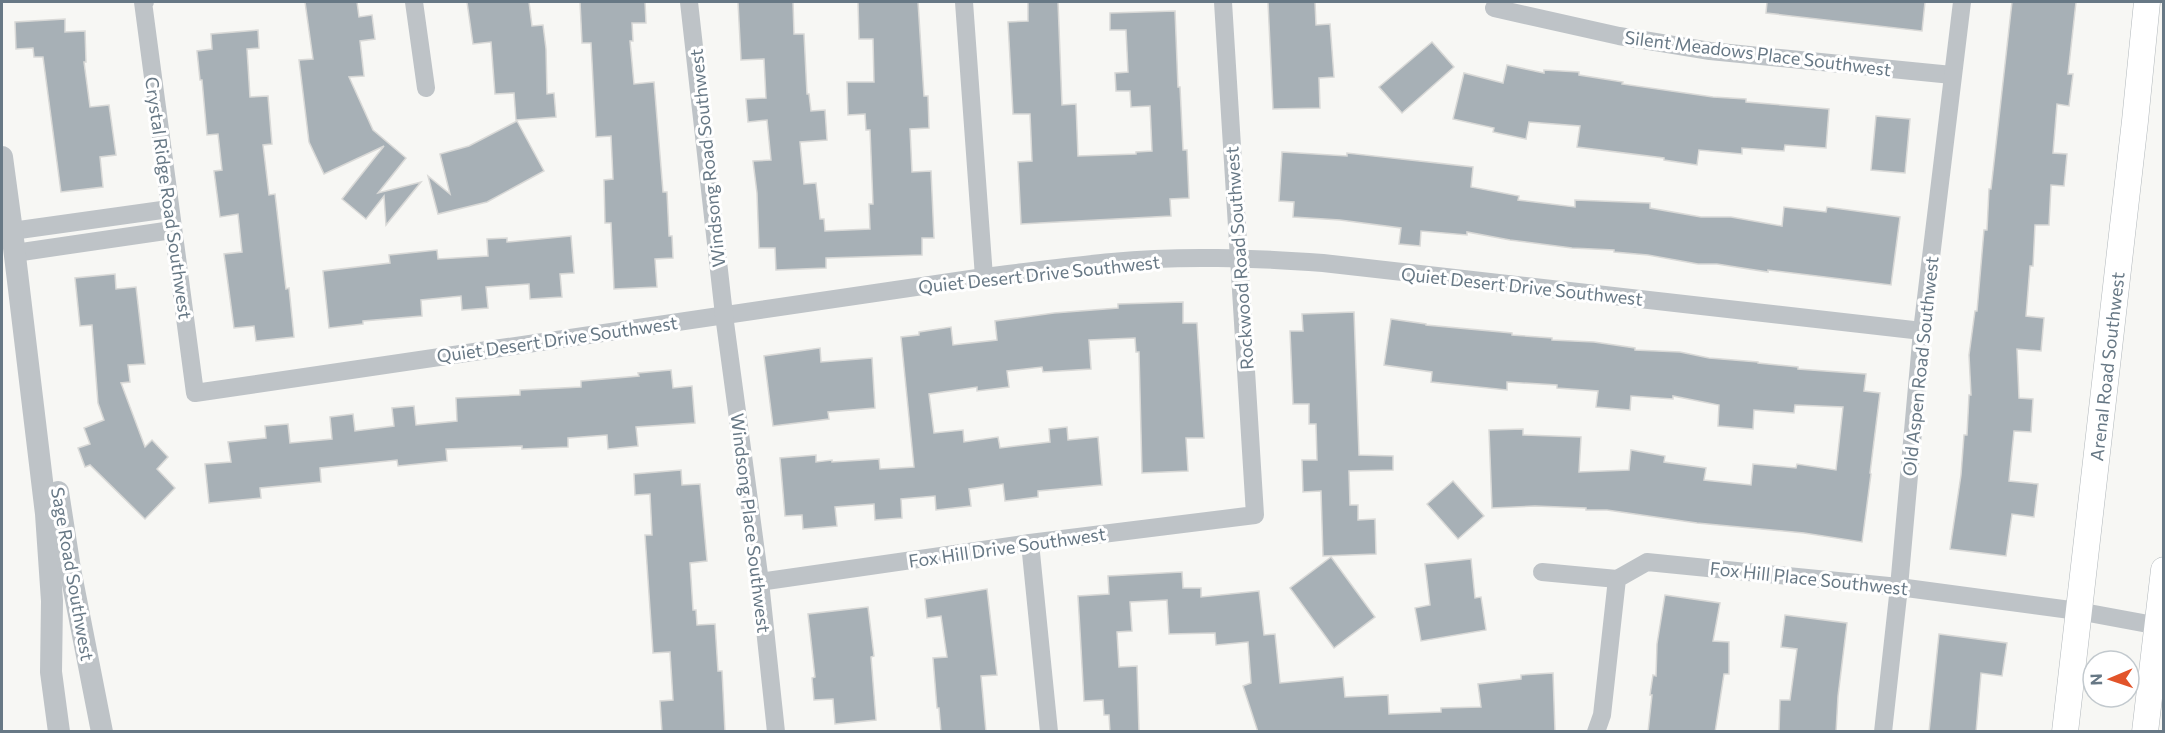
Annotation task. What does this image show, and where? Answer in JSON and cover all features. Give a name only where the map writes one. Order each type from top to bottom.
[{"type":"main road","name":"Arenal Road Southwest","points":[[2065,732],[2147,2]]},
{"type":"main road","points":[[2145,732],[2160,626],[2163,570]]},
{"type":"street","name":"Crystal Ridge Road Southwest","points":[[144,2],[169,209],[195,393]]},
{"type":"street","points":[[414,2],[426,88]]},
{"type":"street","name":"Windsong Road Southwest","points":[[689,2],[724,315]]},
{"type":"street","points":[[964,2],[984,277]]},
{"type":"street","name":"Rockwood Road Southwest","points":[[1223,2],[1254,515]]},
{"type":"street","name":"Old Aspen Road Southwest","points":[[1883,732],[1899,587],[1922,331],[1962,2]]},
{"type":"street","name":"Silent Meadows Place Southwest","points":[[1494,8],[1618,36],[1710,51],[1952,75]]},
{"type":"street","name":"Sage Road Southwest","points":[[2,157],[46,514],[52,601],[51,672],[58,732]]},
{"type":"street","points":[[14,242],[169,209]]},
{"type":"street","points":[[14,242],[172,230]]},
{"type":"street","name":"Quiet Desert Drive Southwest","points":[[195,393],[984,277],[1113,262],[1239,258],[1323,263],[1922,331]]},
{"type":"street","name":"Windsong Place Southwest","points":[[724,315],[760,582],[776,732]]},
{"type":"street","name":"Sage Road Southwest","points":[[35,423],[48,433],[70,569],[102,732]]},
{"type":"street","name":"Fox Hill Drive Southwest","points":[[760,582],[1030,543],[1254,515]]},
{"type":"street","points":[[1030,543],[1048,732]]},
{"type":"street","name":"Fox Hill Place Southwest","points":[[1617,579],[1647,562],[1899,587],[2078,611],[2160,626]]},
{"type":"street","points":[[1542,572],[1617,579],[1602,715],[1596,732]]},
{"type":"building","points":[[305,2],[357,2],[359,17],[372,15],[375,39],[360,41],[364,76],[349,77],[373,130],[406,158],[378,193],[421,182],[386,225],[384,196],[366,219],[342,199],[384,146],[324,174],[309,142],[299,60],[313,59]]},
{"type":"building","points":[[467,2],[529,2],[532,26],[543,25],[547,94],[554,93],[556,117],[516,120],[514,93],[495,94],[491,42],[473,44]]},
{"type":"building","points":[[580,2],[645,2],[646,23],[632,23],[633,41],[630,41],[634,84],[654,82],[663,192],[667,192],[669,236],[672,236],[673,258],[655,259],[657,287],[614,289],[611,223],[605,223],[604,180],[613,179],[611,136],[596,137],[591,43],[582,43]]},
{"type":"building","points":[[738,2],[793,2],[794,34],[804,34],[807,94],[809,94],[811,111],[825,110],[827,140],[800,142],[804,184],[816,183],[820,219],[824,219],[825,231],[870,229],[869,204],[873,204],[870,130],[866,130],[865,114],[848,115],[847,82],[874,82],[873,39],[859,39],[858,2],[918,2],[924,96],[928,96],[929,128],[910,129],[912,172],[931,171],[934,238],[922,238],[922,255],[826,258],[826,268],[776,270],[775,248],[759,248],[753,161],[771,160],[767,120],[748,122],[746,99],[766,98],[764,59],[741,60]]},
{"type":"building","points":[[1028,2],[1058,2],[1062,105],[1076,104],[1078,156],[1136,154],[1136,152],[1152,151],[1150,106],[1131,107],[1130,91],[1116,91],[1115,73],[1128,72],[1126,30],[1110,30],[1110,13],[1175,11],[1178,87],[1180,87],[1183,150],[1187,150],[1189,198],[1170,199],[1171,216],[1021,224],[1018,162],[1032,161],[1030,114],[1013,114],[1008,22],[1028,21]]},
{"type":"building","points":[[1268,2],[1315,2],[1316,25],[1330,24],[1334,77],[1319,78],[1320,108],[1273,109]]},
{"type":"building","points":[[1767,2],[1925,2],[1922,31],[1766,13]]},
{"type":"building","points":[[2012,2],[2076,2],[2068,74],[2073,74],[2069,106],[2057,104],[2053,153],[2067,154],[2064,186],[2051,185],[2049,225],[2035,225],[2033,266],[2030,266],[2026,316],[2044,318],[2041,351],[2017,349],[2019,398],[2033,399],[2031,432],[2014,431],[2009,481],[2038,484],[2034,517],[2012,514],[2006,556],[1950,549],[1961,475],[1964,435],[1967,435],[1969,395],[1971,395],[1969,355],[1975,311],[1977,311],[1984,230],[1987,230],[1989,189],[1991,189]]},
{"type":"building","points":[[65,19],[65,32],[85,31],[86,62],[84,62],[90,107],[109,105],[116,155],[100,157],[103,187],[61,192],[43,57],[34,57],[33,48],[16,49],[15,22]]},
{"type":"building","points":[[258,30],[259,48],[247,49],[250,97],[268,96],[272,144],[263,145],[269,195],[275,194],[294,337],[256,341],[254,326],[234,328],[224,254],[242,252],[238,214],[220,217],[214,171],[222,170],[218,134],[207,135],[197,51],[212,49],[211,34]]},
{"type":"building","points":[[1432,42],[1454,67],[1402,113],[1379,87]]},
{"type":"building","points":[[1507,65],[1544,73],[1544,70],[1579,72],[1579,75],[1623,82],[1622,84],[1713,97],[1746,99],[1746,102],[1829,109],[1826,148],[1785,145],[1784,151],[1742,148],[1742,154],[1699,150],[1697,165],[1664,160],[1664,158],[1577,147],[1580,126],[1529,122],[1526,139],[1493,132],[1494,128],[1453,119],[1464,73],[1503,83]]},
{"type":"building","points":[[1876,116],[1910,119],[1905,173],[1871,170]]},
{"type":"building","points":[[517,121],[544,171],[487,202],[438,214],[428,176],[450,194],[440,154],[469,146]]},
{"type":"building","points":[[1282,152],[1347,156],[1347,153],[1473,167],[1471,187],[1519,196],[1518,200],[1575,207],[1575,200],[1650,203],[1650,208],[1701,217],[1731,217],[1782,226],[1784,207],[1826,212],[1827,207],[1900,217],[1891,285],[1768,270],[1768,272],[1717,264],[1698,264],[1648,255],[1614,252],[1614,250],[1572,248],[1467,232],[1467,235],[1421,231],[1420,246],[1399,244],[1401,228],[1293,217],[1294,202],[1279,201]]},
{"type":"building","points":[[571,236],[574,273],[560,274],[562,297],[530,299],[529,284],[486,287],[488,308],[462,310],[461,296],[421,300],[422,316],[363,321],[363,324],[329,328],[323,271],[390,263],[389,255],[437,250],[438,259],[488,256],[487,239],[507,238],[507,242]]},
{"type":"building","points":[[115,274],[116,289],[136,287],[145,364],[128,365],[130,382],[121,383],[145,447],[152,440],[168,457],[157,469],[175,488],[145,519],[90,465],[85,467],[78,448],[90,444],[84,428],[104,420],[98,403],[92,325],[80,326],[75,278]]},
{"type":"building","points":[[1183,302],[1183,323],[1197,323],[1204,438],[1186,438],[1188,471],[1142,473],[1139,352],[1136,352],[1135,338],[1089,340],[1091,369],[1043,372],[1042,367],[1007,371],[1009,387],[977,391],[977,387],[929,394],[934,433],[963,430],[964,442],[998,437],[1000,448],[1050,442],[1049,429],[1067,427],[1068,440],[1098,437],[1102,485],[1038,491],[1038,497],[1005,501],[1003,484],[969,489],[971,506],[936,510],[935,496],[901,499],[902,518],[875,520],[874,504],[835,507],[837,526],[803,529],[802,515],[785,516],[780,458],[816,455],[816,462],[879,459],[880,469],[914,467],[901,337],[951,327],[953,345],[997,340],[995,321],[1118,308],[1118,304]]},
{"type":"building","points":[[1354,312],[1359,455],[1393,456],[1393,470],[1349,471],[1350,505],[1358,505],[1358,520],[1375,519],[1376,554],[1323,556],[1321,491],[1303,492],[1302,460],[1317,460],[1316,424],[1309,424],[1309,404],[1293,404],[1290,331],[1303,331],[1302,314]]},
{"type":"building","points":[[1391,319],[1426,325],[1552,338],[1552,340],[1594,342],[1635,348],[1635,350],[1680,352],[1709,358],[1798,367],[1798,369],[1866,374],[1864,391],[1880,393],[1862,542],[1607,510],[1586,510],[1586,508],[1535,506],[1492,508],[1489,430],[1523,429],[1523,435],[1581,437],[1579,472],[1629,470],[1631,450],[1665,456],[1664,462],[1706,468],[1704,480],[1751,485],[1753,464],[1796,468],[1797,464],[1836,470],[1843,407],[1795,405],[1794,413],[1754,410],[1753,429],[1718,426],[1719,405],[1673,396],[1673,399],[1631,396],[1630,410],[1596,407],[1598,391],[1557,388],[1557,385],[1507,382],[1507,390],[1431,382],[1432,372],[1384,365]]},
{"type":"building","points":[[820,348],[821,362],[872,358],[875,408],[828,412],[829,419],[773,426],[764,356]]},
{"type":"building","points":[[671,370],[673,388],[692,386],[695,423],[636,427],[638,446],[608,449],[607,435],[568,438],[568,447],[446,449],[447,461],[398,466],[397,460],[320,468],[321,482],[260,488],[261,498],[209,503],[205,464],[231,462],[228,442],[266,438],[265,426],[288,424],[290,443],[332,439],[330,417],[353,414],[355,431],[394,426],[392,408],[414,406],[416,425],[457,421],[456,398],[520,395],[520,390],[581,387],[581,381],[639,376],[638,373]]},
{"type":"building","points":[[681,470],[682,485],[700,484],[707,561],[690,563],[693,610],[696,610],[697,625],[715,624],[718,671],[722,671],[725,732],[662,732],[660,701],[673,700],[670,652],[653,653],[645,535],[652,535],[650,494],[635,495],[634,474]]},
{"type":"building","points":[[1453,481],[1484,516],[1458,539],[1427,504]]},
{"type":"building","points":[[1331,557],[1375,617],[1334,648],[1290,588]]},
{"type":"building","points":[[1471,559],[1475,598],[1481,597],[1486,630],[1421,641],[1415,608],[1430,605],[1425,564]]},
{"type":"building","points":[[1182,572],[1183,588],[1201,588],[1201,597],[1259,591],[1264,635],[1275,634],[1280,683],[1343,677],[1345,697],[1388,695],[1389,714],[1441,712],[1441,708],[1481,707],[1478,684],[1521,679],[1521,675],[1553,673],[1555,732],[1258,732],[1243,686],[1251,683],[1248,642],[1216,645],[1215,633],[1169,634],[1167,600],[1130,602],[1132,631],[1117,632],[1119,667],[1137,666],[1139,732],[1110,732],[1109,715],[1104,715],[1103,700],[1084,701],[1078,596],[1109,594],[1108,576]]},
{"type":"building","points":[[987,589],[997,675],[981,676],[986,732],[941,732],[933,658],[947,657],[941,616],[927,618],[925,599]]},
{"type":"building","points":[[1665,595],[1720,603],[1713,641],[1729,642],[1729,674],[1724,674],[1715,732],[1648,732],[1652,695],[1650,695],[1653,675],[1656,676],[1657,644]]},
{"type":"building","points":[[868,607],[874,656],[871,657],[876,720],[835,724],[833,699],[814,700],[812,678],[815,677],[808,614]]},
{"type":"building","points":[[1785,615],[1847,623],[1836,732],[1779,732],[1780,700],[1790,700],[1797,649],[1781,647]]},
{"type":"building","points":[[1939,634],[2007,643],[2002,676],[1981,673],[1976,732],[1929,732]]}]
